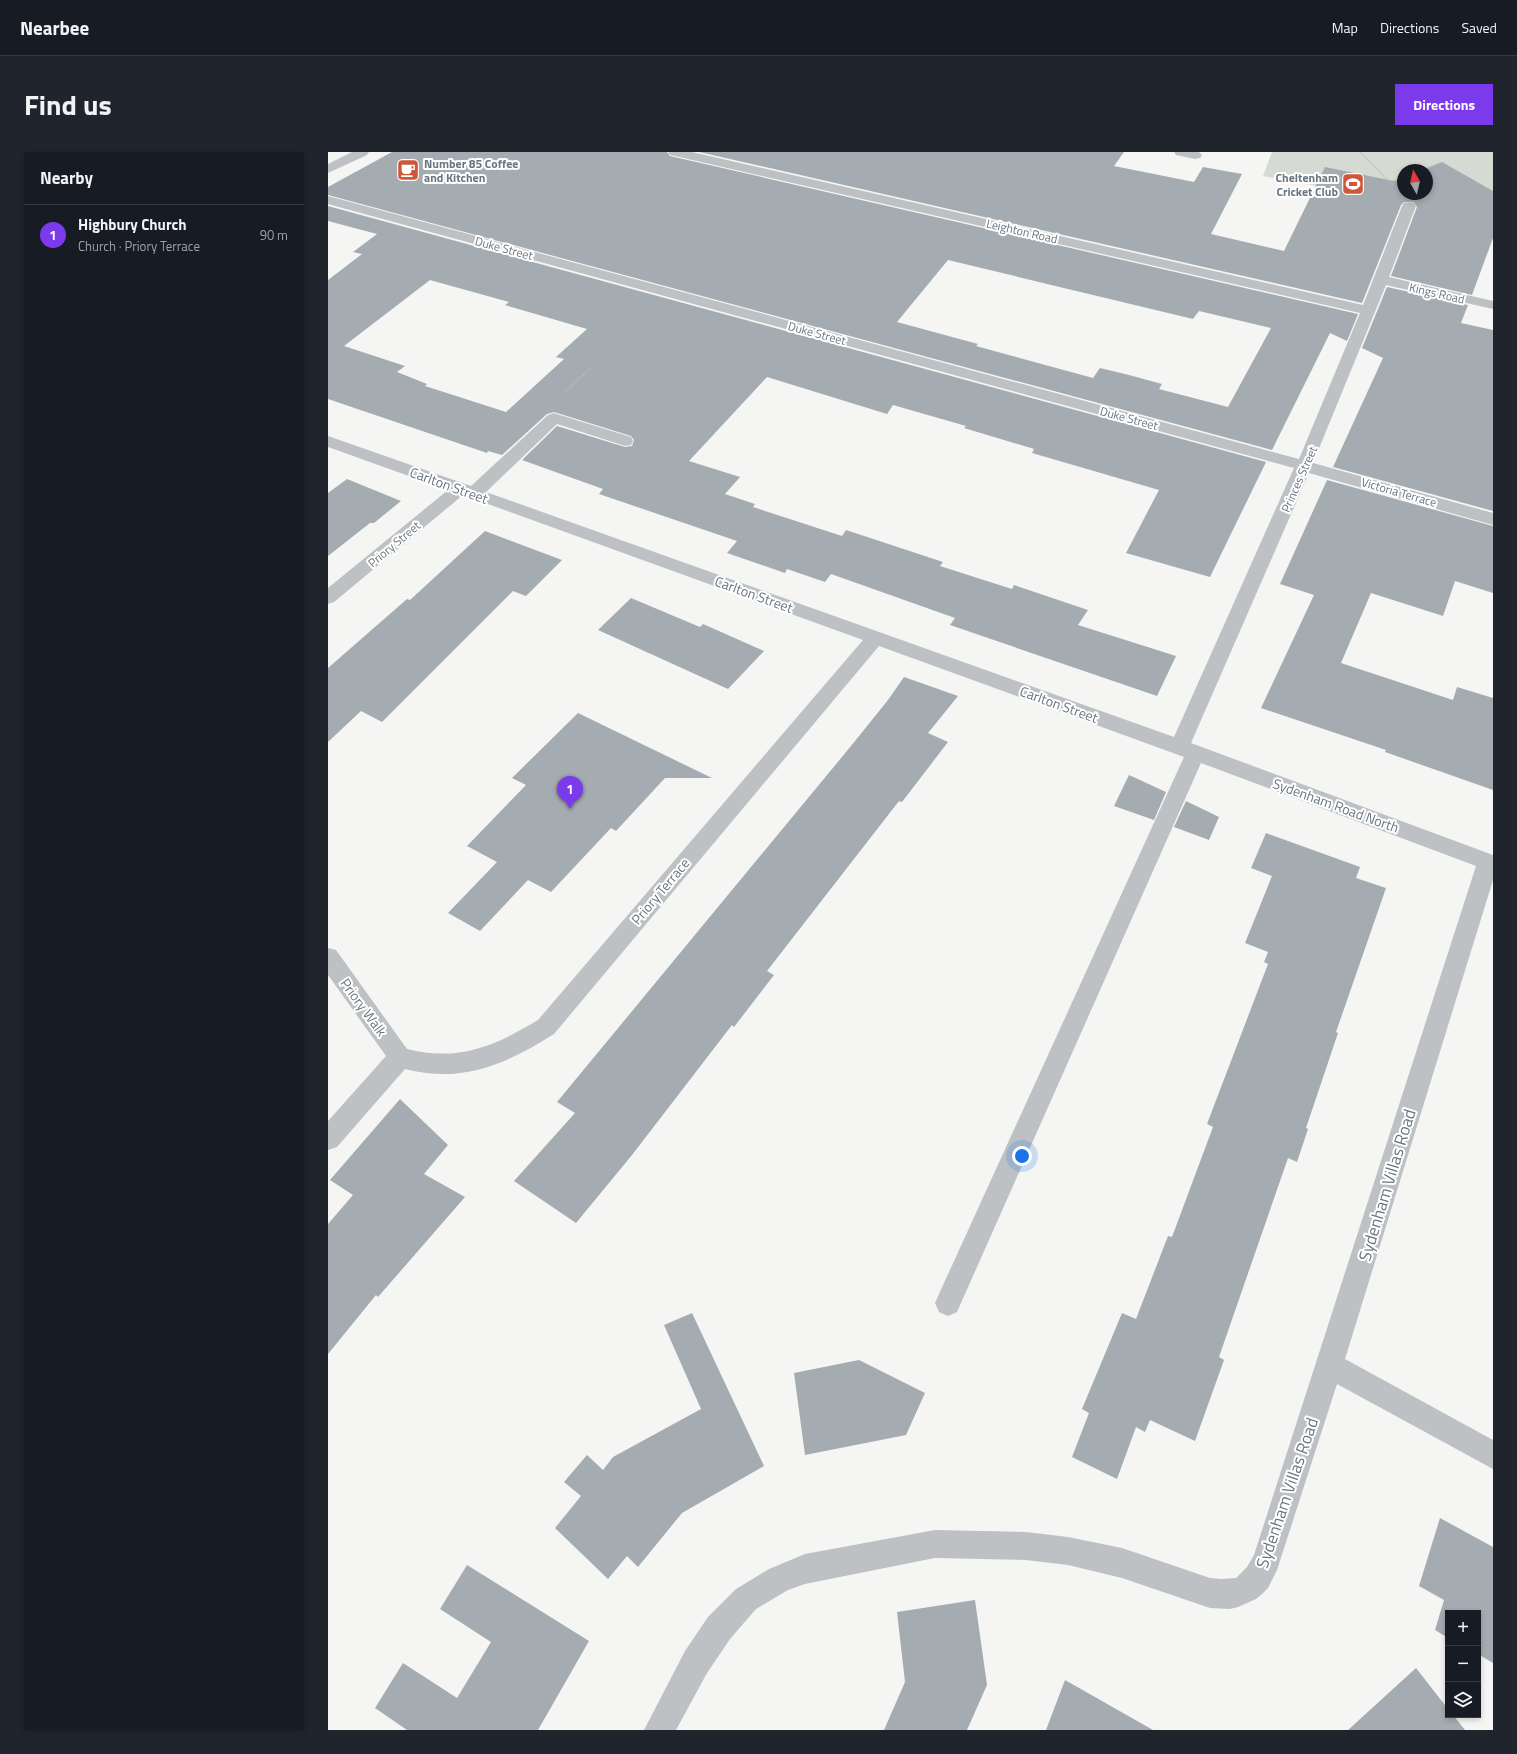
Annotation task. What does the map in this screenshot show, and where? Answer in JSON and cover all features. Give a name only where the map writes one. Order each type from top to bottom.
[{"type":"street","points":[[328,169],[362,152]]},
{"type":"street","name":"Leighton Road","points":[[676,152],[1369,311]]},
{"type":"street","points":[[1181,152],[1194,155]]},
{"type":"street","name":"Duke Street","points":[[328,200],[1306,466]]},
{"type":"street","name":"Princes Street","points":[[948,1302],[1188,750],[1382,280],[1409,206]]},
{"type":"street","name":"Kings Road","points":[[1382,280],[1493,305]]},
{"type":"street","name":"Priory Street","points":[[328,598],[466,491],[554,418],[625,441]]},
{"type":"street","name":"Carlton Street","points":[[328,441],[1188,750]]},
{"type":"street","name":"Victoria Terrace","points":[[1306,466],[1493,519]]},
{"type":"street","name":"Priory Terrace","points":[[400,1057],[415,1062],[435,1064],[468,1062],[496,1055],[523,1042],[546,1027],[876,638]]},
{"type":"street","name":"Sydenham Road North","points":[[1188,750],[1490,863]]},
{"type":"street","name":"Sydenham Villas Road","points":[[659,1730],[696,1662],[719,1628],[746,1599],[779,1579],[806,1569],[935,1544],[1026,1546],[1068,1551],[1122,1563],[1210,1593],[1224,1595],[1237,1593],[1250,1586],[1260,1575],[1266,1560],[1330,1365],[1490,863]]},
{"type":"street","name":"Priory Walk","points":[[328,957],[400,1057]]},
{"type":"street","points":[[328,1139],[400,1057]]},
{"type":"street","points":[[1330,1365],[1493,1455]]},
{"type":"path","points":[[1360,152],[1400,192],[1409,206]]},
{"type":"shaded area","name":"Cheltenham Cricket Club","points":[[1272,152],[1493,152],[1493,219],[1263,176]]},
{"type":"building","points":[[392,152],[667,152],[670,156],[1358,314],[1347,341],[1330,333],[1272,450],[328,195],[328,187]],"holes":[[[948,260],[1193,319],[1199,311],[1271,328],[1228,407],[1159,389],[1162,384],[1129,375],[1100,368],[1093,378],[976,346],[978,344],[897,322]]]},
{"type":"building","points":[[699,152],[1124,152],[1114,166],[1194,182],[1203,167],[1242,174],[1211,234],[1284,251],[1325,167],[1394,181],[1397,180],[1397,200],[1433,200],[1433,166],[1442,162],[1493,191],[1493,238],[1472,295],[1391,276],[1417,207],[1414,202],[1404,202],[1401,205],[1362,303]]},
{"type":"building","points":[[328,206],[1266,462],[1210,577],[1126,553],[1159,490],[1032,453],[1034,449],[964,428],[966,426],[893,405],[887,414],[767,377],[689,461],[740,477],[725,494],[755,504],[753,507],[842,536],[846,530],[943,562],[940,566],[1012,589],[1014,585],[1088,610],[1078,625],[1176,656],[1157,696],[950,625],[955,618],[831,574],[825,582],[787,569],[785,573],[727,553],[737,541],[599,494],[603,489],[522,460],[557,426],[625,447],[632,446],[634,440],[631,436],[554,412],[547,414],[502,455],[488,451],[487,453],[328,399],[328,280],[362,254],[353,252],[377,234],[328,221]],"holes":[[[430,280],[509,302],[505,305],[587,329],[556,357],[564,359],[506,412],[425,386],[427,384],[397,372],[405,366],[344,346]]]},
{"type":"building","points":[[1387,287],[1468,305],[1461,323],[1493,330],[1493,511],[1333,467],[1383,358],[1362,348]]},
{"type":"building","points":[[347,479],[401,501],[374,523],[370,523],[328,556],[328,493]]},
{"type":"building","points":[[1327,480],[1493,526],[1493,593],[1455,581],[1443,616],[1371,593],[1341,663],[1453,700],[1457,687],[1493,698],[1493,790],[1385,752],[1386,750],[1261,708],[1314,595],[1280,584]]},
{"type":"building","points":[[485,531],[562,560],[526,596],[513,591],[382,722],[361,711],[328,742],[328,668],[407,599],[410,600]]},
{"type":"building","points":[[631,598],[700,627],[703,624],[764,651],[728,689],[598,630]]},
{"type":"building","points":[[904,677],[958,696],[928,733],[948,742],[902,802],[899,801],[767,971],[774,975],[734,1027],[732,1025],[632,1155],[576,1223],[514,1181],[575,1113],[557,1102],[851,746],[888,700]]},
{"type":"building","points":[[578,713],[712,778],[665,778],[616,831],[611,828],[551,892],[528,880],[480,931],[448,913],[497,862],[467,846],[526,785],[512,778]]},
{"type":"building","points":[[1129,775],[1166,792],[1154,820],[1114,806]]},
{"type":"building","points":[[1186,801],[1219,817],[1209,840],[1174,827]]},
{"type":"building","points":[[1266,833],[1360,867],[1356,878],[1386,888],[1336,1032],[1338,1033],[1306,1128],[1308,1129],[1297,1162],[1288,1158],[1219,1357],[1224,1360],[1195,1441],[1150,1420],[1145,1432],[1136,1427],[1117,1479],[1072,1457],[1089,1413],[1082,1409],[1122,1313],[1136,1319],[1168,1236],[1172,1237],[1213,1127],[1207,1124],[1268,964],[1264,962],[1268,952],[1245,943],[1272,876],[1251,868]]},
{"type":"building","points":[[400,1099],[448,1145],[424,1174],[465,1197],[378,1297],[376,1295],[328,1354],[328,1224],[353,1195],[330,1180]]},
{"type":"building","points":[[692,1313],[764,1466],[682,1513],[638,1567],[627,1556],[608,1579],[555,1528],[581,1496],[564,1482],[587,1455],[603,1470],[613,1457],[701,1409],[664,1325]]},
{"type":"building","points":[[859,1360],[925,1393],[906,1435],[805,1455],[794,1373]]},
{"type":"building","points":[[1440,1518],[1493,1547],[1493,1663],[1481,1656],[1481,1610],[1445,1610],[1445,1636],[1435,1630],[1444,1600],[1419,1586]]},
{"type":"building","points":[[467,1565],[589,1641],[538,1730],[407,1730],[375,1708],[403,1663],[457,1698],[491,1642],[440,1609]]},
{"type":"building","points":[[975,1600],[987,1685],[967,1730],[884,1730],[905,1682],[897,1612]]},
{"type":"building","points":[[1416,1668],[1445,1705],[1445,1718],[1455,1718],[1465,1730],[1348,1730]]},
{"type":"building","points":[[1065,1680],[1153,1730],[1046,1730]]},
{"type":"place","name":"Number 85 Coffee and Kitchen","points":[[408,170]]},
{"type":"place","name":"Cheltenham Cricket Club","points":[[1353,184]]},
{"type":"place","name":"Highbury Church","points":[[570,809]]}]
